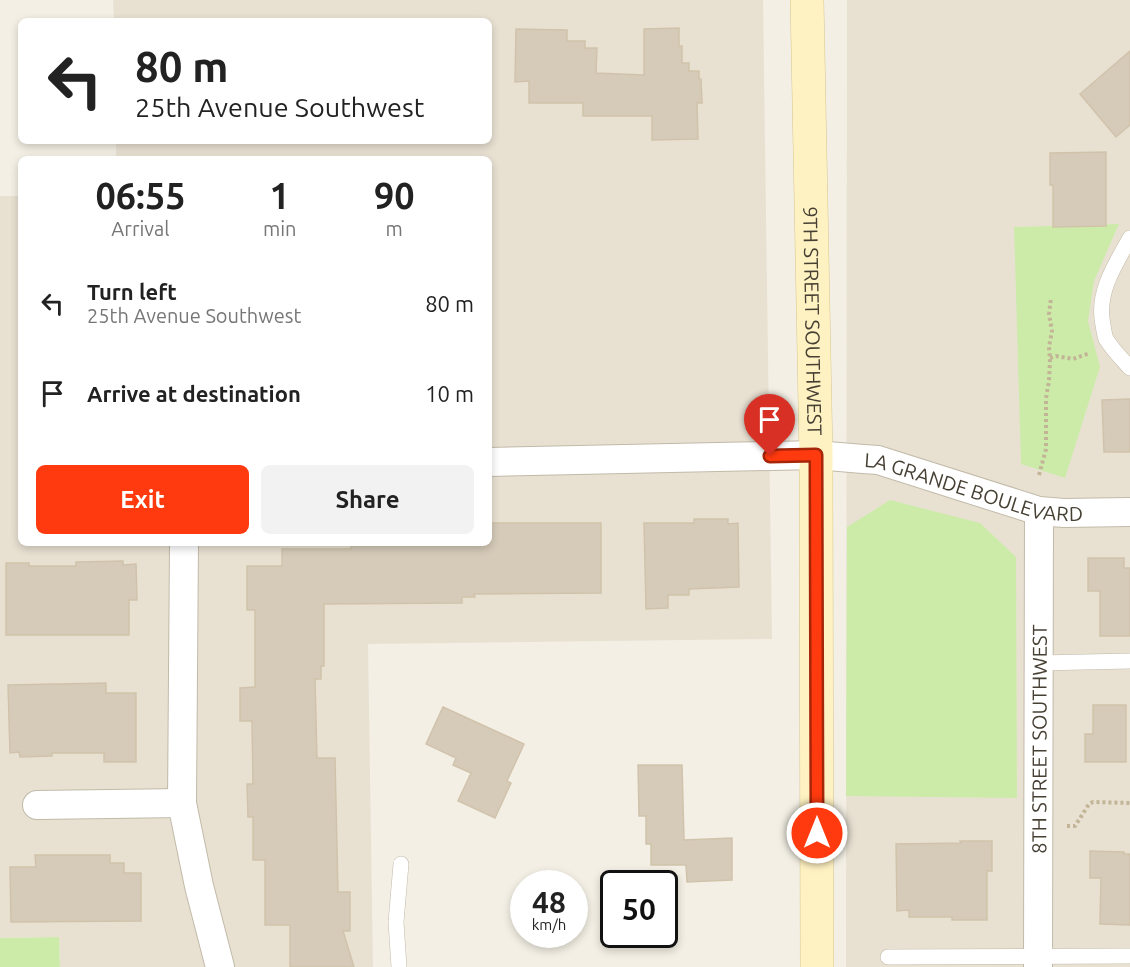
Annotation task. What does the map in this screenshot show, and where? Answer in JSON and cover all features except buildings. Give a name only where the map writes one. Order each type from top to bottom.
[{"type":"main road","name":"9TH STREET SOUTHWEST","points":[[807,0],[816,455],[817,967]]},
{"type":"street","name":"LA GRANDE BOULEVARD","points":[[492,462],[816,455],[878,460],[1039,510],[1064,513],[1130,512]]},
{"type":"street","name":"8TH STREET SOUTHWEST","points":[[1038,962],[1039,510]]},
{"type":"street","points":[[184,546],[182,803],[199,885],[220,967]]},
{"type":"street","points":[[37,805],[182,803]]},
{"type":"lane","points":[[1130,238],[1108,277],[1101,316],[1105,336],[1115,353],[1130,368]]},
{"type":"lane","points":[[1039,663],[1130,661]]},
{"type":"lane","points":[[399,967],[396,922],[401,864]]},
{"type":"lane","points":[[888,957],[1038,962],[1130,956]]},
{"type":"path","points":[[1040,475],[1046,449],[1046,398],[1052,331],[1049,314],[1051,298]]},
{"type":"path","points":[[1050,358],[1056,356],[1073,359],[1112,347]]},
{"type":"path","points":[[1063,826],[1075,826],[1089,804],[1093,802],[1130,803]]},
{"type":"shaded area","points":[[113,0],[763,0],[772,639],[368,644],[373,967],[60,967],[59,937],[0,938],[0,196],[18,196],[18,546],[492,546],[492,156],[116,156],[116,144],[492,144],[492,18],[114,18]]},
{"type":"shaded area","points":[[847,0],[1130,0],[1130,967],[846,967]]},
{"type":"green space","points":[[1119,224],[1094,281],[1088,321],[1100,367],[1065,478],[1021,464],[1014,227]]},
{"type":"green space","points":[[890,500],[980,523],[1016,557],[1017,798],[846,796],[847,527]]},
{"type":"green space","points":[[59,937],[60,967],[0,967],[0,938]]},
{"type":"route","points":[[770,456],[816,455],[817,833]]}]
